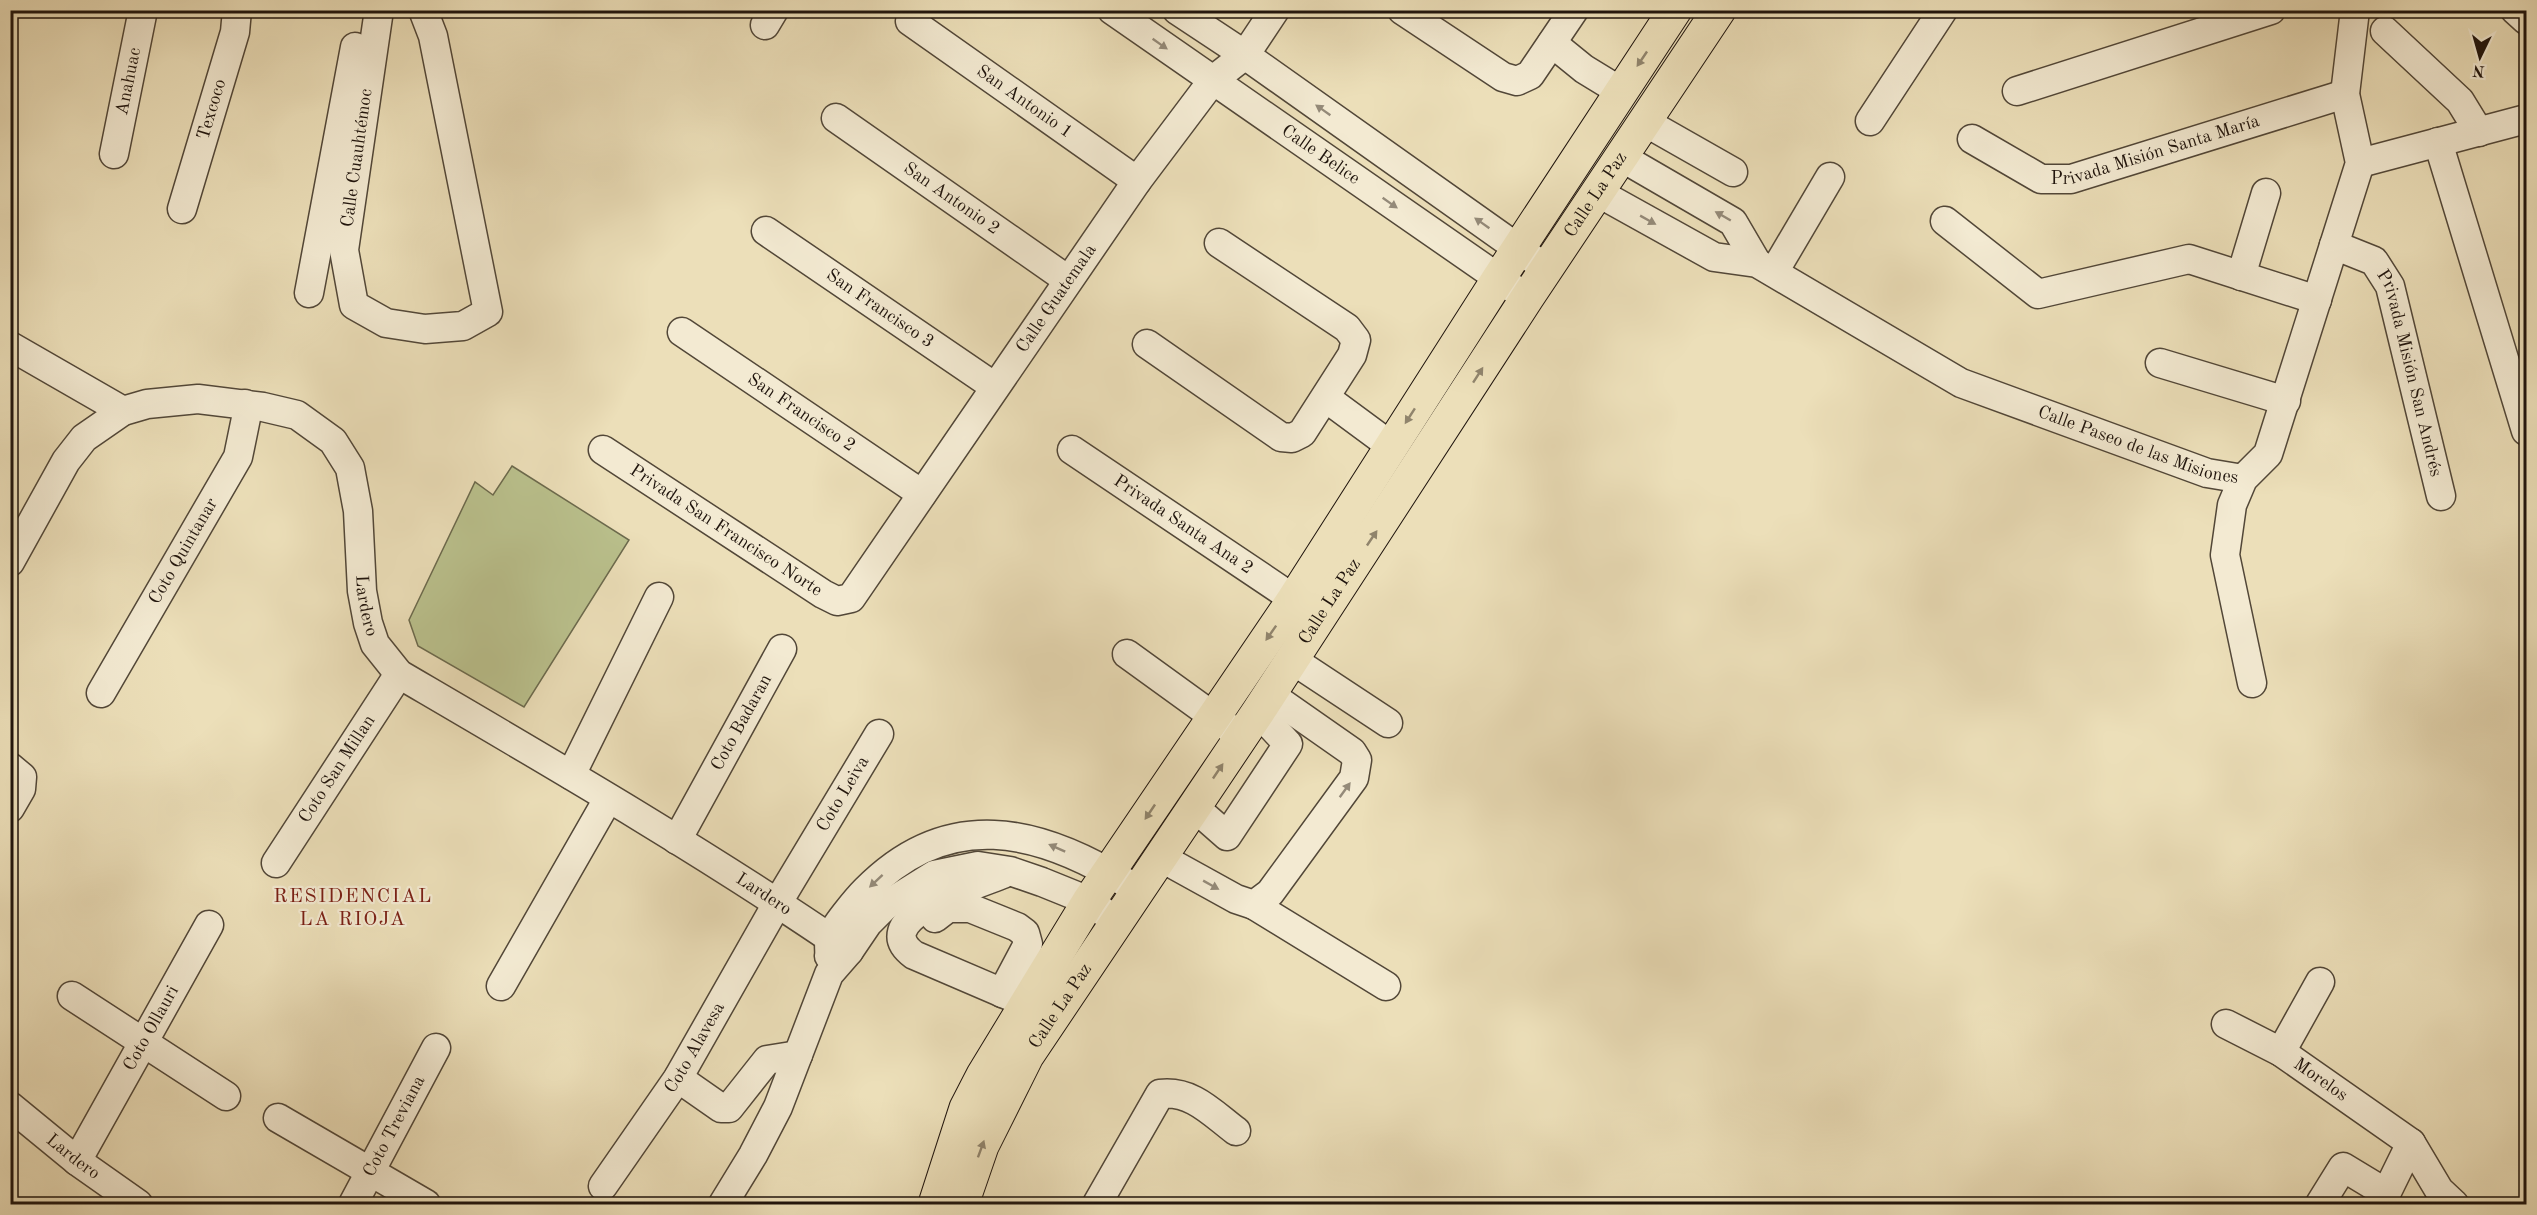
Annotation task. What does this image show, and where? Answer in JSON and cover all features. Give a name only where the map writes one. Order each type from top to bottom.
[{"type":"main road","name":"Calle La Paz","points":[[935,1204],[966,1108],[983,1075],[1014,998],[1110,873],[1294,599],[1518,248],[1675,10]]},
{"type":"main road","name":"Calle La Paz","points":[[962,1204],[982,1146],[1027,1056],[1256,714],[1527,298],[1719,10]]},
{"type":"street","name":"Anahuac","points":[[114,154],[143,10]]},
{"type":"street","name":"Texcoco","points":[[182,209],[235,32],[237,10]]},
{"type":"street","points":[[309,292],[358,30],[367,10]]},
{"type":"street","name":"Calle Cuauhtémoc","points":[[379,10],[344,250],[354,305],[386,323],[425,329],[463,326],[488,312],[433,36],[423,10]]},
{"type":"street","name":"Calle Belice","points":[[1112,10],[1527,298]]},
{"type":"street","name":"Calle Belice","points":[[1177,10],[1245,55],[1547,269]]},
{"type":"street","name":"Calle Guatemala","points":[[851,598],[1137,181],[1213,80],[1245,55],[1275,10]]},
{"type":"street","points":[[1402,10],[1503,76],[1517,81],[1530,75],[1574,10]]},
{"type":"street","points":[[1870,121],[1943,10]]},
{"type":"street","points":[[2016,91],[2271,10]]},
{"type":"street","name":"Calle Paseo de las Misiones","points":[[1597,192],[1714,257],[1765,267],[1961,383],[2207,473],[2243,479],[2268,454],[2360,163],[2345,93],[2355,10]]},
{"type":"street","points":[[2515,10],[2526,20]]},
{"type":"street","name":"San Antonio 1","points":[[910,21],[1137,181]]},
{"type":"street","points":[[2385,31],[2460,101],[2478,132]]},
{"type":"street","points":[[1552,43],[1584,69],[1620,91]]},
{"type":"street","name":"Privada Misión Santa María","points":[[1972,139],[2041,179],[2071,179],[2345,93]]},
{"type":"street","name":"San Antonio 2","points":[[836,118],[1068,280]]},
{"type":"street","points":[[2360,163],[2526,119]]},
{"type":"street","points":[[1645,122],[1733,172]]},
{"type":"street","points":[[2438,142],[2526,430]]},
{"type":"street","name":"Calle Paseo de las Misiones","points":[[1621,157],[1733,222],[1765,267]]},
{"type":"street","points":[[1765,267],[1830,177]]},
{"type":"street","points":[[2241,276],[2266,194]]},
{"type":"street","points":[[1945,221],[2038,294],[2189,259],[2317,300]]},
{"type":"street","name":"San Francisco 3","points":[[766,231],[995,387]]},
{"type":"street","points":[[1147,344],[1281,437],[1292,438],[1302,433],[1352,355],[1356,340],[1347,328],[1219,243]]},
{"type":"street","name":"Privada Misión San Andrés","points":[[2334,245],[2374,261],[2390,286],[2441,496]]},
{"type":"street","name":"San Francisco 2","points":[[682,332],[922,494]]},
{"type":"street","points":[[10,346],[123,411]]},
{"type":"street","points":[[2160,363],[2286,401]]},
{"type":"street","points":[[1326,398],[1391,446]]},
{"type":"street","name":"Lardero","points":[[10,562],[66,461],[84,438],[123,411],[147,404],[198,399],[245,404],[297,415],[333,441],[350,468],[357,511],[362,591],[368,623],[375,644],[399,675],[571,775],[778,902],[839,944]]},
{"type":"street","name":"Coto Quintanar","points":[[101,693],[238,457],[246,418],[245,404]]},
{"type":"street","name":"Privada San Francisco Norte","points":[[603,450],[823,594],[837,601],[851,598]]},
{"type":"street","name":"Privada Santa Ana 2","points":[[1072,450],[1294,599]]},
{"type":"street","points":[[2243,479],[2232,505],[2225,555],[2252,683]]},
{"type":"street","points":[[571,775],[659,597]]},
{"type":"street","name":"Coto Badaran","points":[[677,840],[782,649]]},
{"type":"street","points":[[1127,654],[1213,717],[1256,714],[1352,752],[1357,760],[1354,778],[1270,892],[1254,904]]},
{"type":"street","points":[[1291,659],[1388,723]]},
{"type":"street","name":"Coto San Millan","points":[[276,863],[399,675]]},
{"type":"street","points":[[1194,807],[1227,836],[1288,744],[1256,714]]},
{"type":"street","name":"Coto Leiva","points":[[778,902],[879,734]]},
{"type":"street","points":[[10,767],[22,777],[23,784],[10,808]]},
{"type":"street","points":[[501,986],[608,799]]},
{"type":"street","points":[[723,1204],[753,1155],[778,1107],[839,944],[863,893],[878,878],[905,858],[947,840],[1005,834],[1028,838],[1048,845],[1110,873],[1138,890]]},
{"type":"street","points":[[978,866],[980,835]]},
{"type":"street","points":[[1160,857],[1236,899],[1254,904],[1386,986]]},
{"type":"street","points":[[839,944],[909,889],[934,875],[978,866],[1010,872],[1089,901],[1117,921]]},
{"type":"street","points":[[914,955],[928,922],[948,908],[970,908],[1017,927],[1025,933],[1028,944],[1014,998],[914,955],[905,949],[901,936],[902,926],[913,914],[953,894],[1010,872]]},
{"type":"street","name":"Coto Alavesa","points":[[603,1186],[678,1078],[778,902]]},
{"type":"street","name":"Coto Ollauri","points":[[77,1161],[209,925]]},
{"type":"street","points":[[2281,1052],[2320,982]]},
{"type":"street","points":[[72,996],[226,1096]]},
{"type":"street","name":"Morelos","points":[[2226,1024],[2281,1052],[2411,1143]]},
{"type":"street","name":"Coto Treviana","points":[[353,1204],[436,1048]]},
{"type":"street","points":[[678,1078],[721,1108],[729,1108],[767,1060],[798,1055]]},
{"type":"street","points":[[1097,1204],[1160,1094],[1172,1093],[1188,1096],[1236,1131]]},
{"type":"street","name":"Lardero","points":[[10,1106],[77,1161],[138,1204]]},
{"type":"street","points":[[278,1118],[426,1204]]},
{"type":"street","points":[[2320,1204],[2343,1167],[2383,1199],[2411,1143]]},
{"type":"street","points":[[2411,1143],[2439,1190],[2454,1204]]},
{"type":"green space","points":[[512,466],[629,540],[524,707],[418,646],[409,620],[475,482],[493,495]]},
{"type":"district","name":"RESIDENCIAL LA RIOJA","points":[[353,908]]}]
